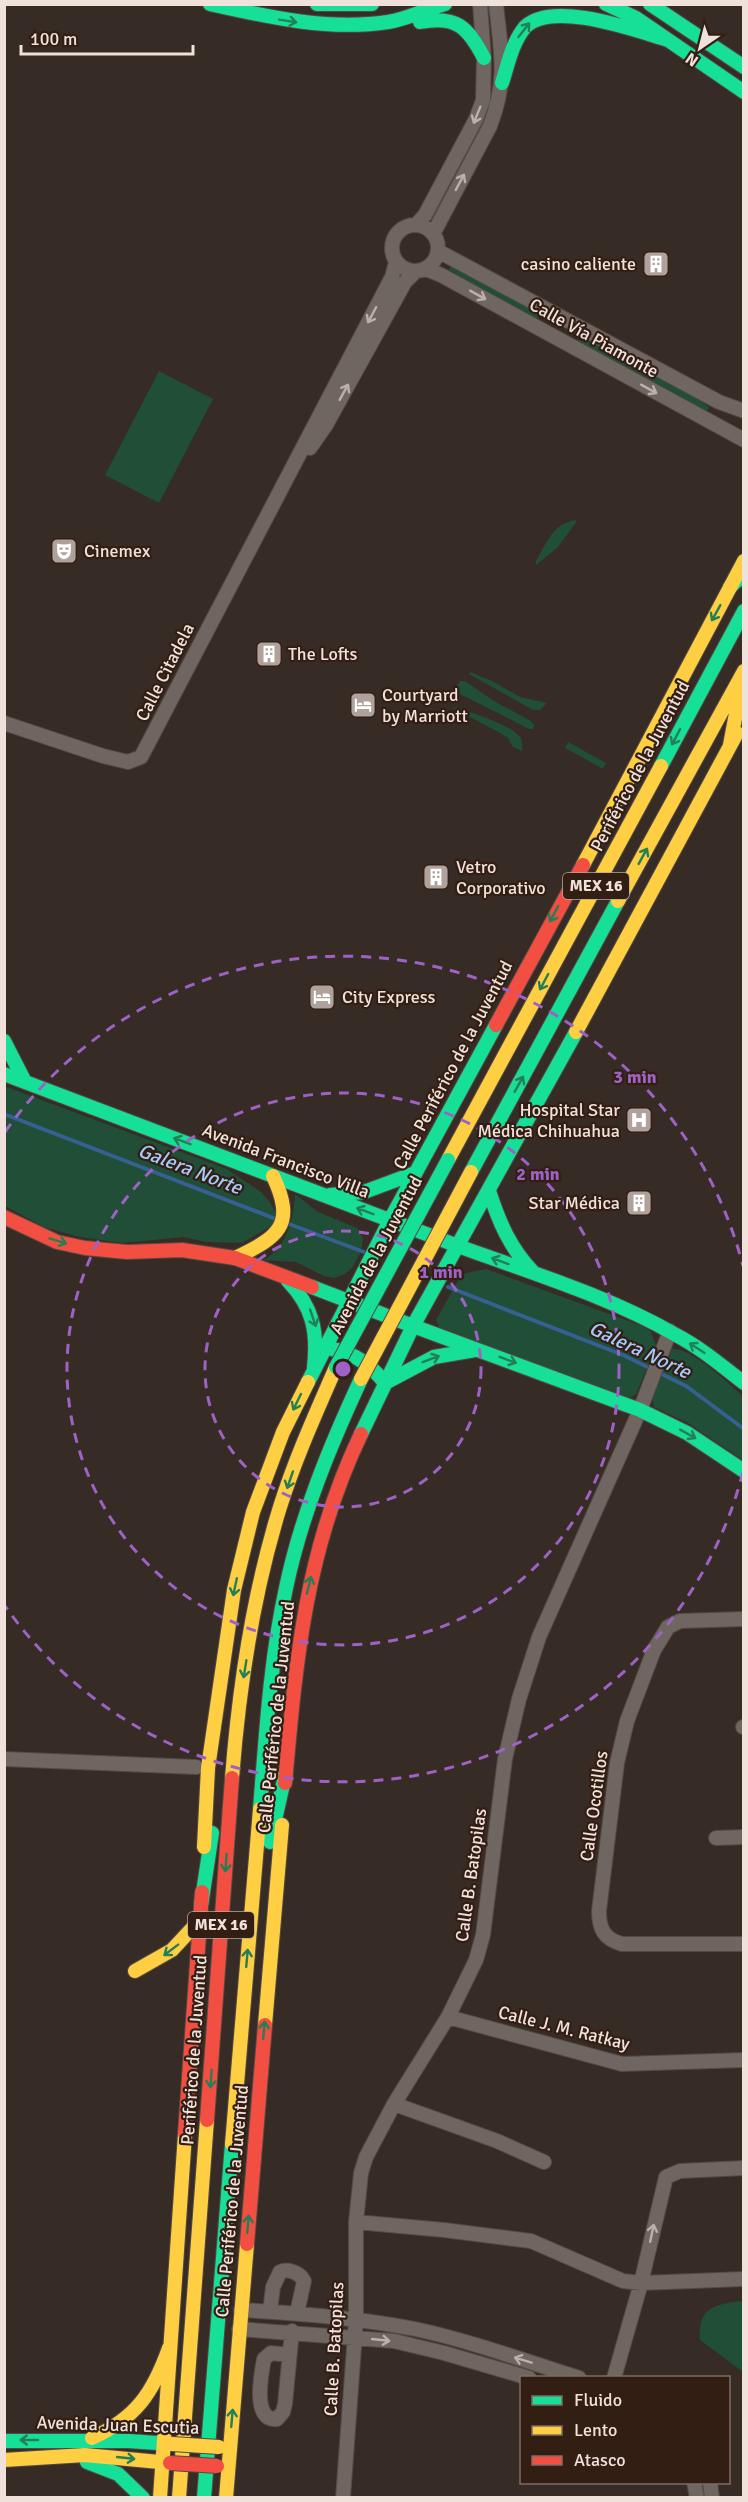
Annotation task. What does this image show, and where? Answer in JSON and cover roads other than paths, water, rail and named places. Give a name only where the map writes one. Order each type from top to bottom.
[{"type":"main road","points":[[210,4],[289,22],[340,26],[389,22],[444,4]]},
{"type":"main road","points":[[317,4],[372,4]]},
{"type":"main road","points":[[606,4],[636,18],[744,92]]},
{"type":"main road","points":[[650,4],[744,67]]},
{"type":"main road","points":[[502,83],[514,46],[521,33],[532,20],[548,14],[574,14],[603,20],[668,40]]},
{"type":"main road","points":[[364,24],[376,30],[388,31],[446,18],[463,26],[476,41],[484,58]]},
{"type":"main road","name":"Calle Periférico de la Juventud","points":[[160,2498],[166,2463],[169,2348],[201,1913],[208,1768],[234,1590],[253,1512],[283,1432],[347,1301],[744,561]]},
{"type":"main road","points":[[730,587],[744,574]]},
{"type":"main road","points":[[694,702],[702,672],[744,599]]},
{"type":"main road","name":"Periférico de la Juventud","points":[[448,1160],[744,611]]},
{"type":"main road","points":[[730,745],[744,671]]},
{"type":"main road","name":"MEX 16","points":[[204,2498],[265,1741],[279,1625],[295,1550],[307,1510],[334,1438],[361,1379],[744,671]]},
{"type":"main road","name":"Calle Periférico de la Juventud","points":[[226,2498],[222,2467],[241,2310],[286,1770],[301,1629],[319,1549],[350,1459],[413,1326],[521,1133],[744,719]]},
{"type":"main road","points":[[4,1041],[25,1082]]},
{"type":"main road","name":"Avenida Francisco Villa","points":[[4,1074],[618,1306],[670,1331],[705,1353],[744,1383]]},
{"type":"main road","points":[[461,1089],[463,1100],[461,1110],[427,1171],[428,1190],[435,1197],[444,1203],[453,1205],[474,1201],[484,1190],[512,1140],[521,1133]]},
{"type":"main road","name":"Avenida de la Juventud","points":[[336,1367],[448,1160]]},
{"type":"main road","points":[[325,1196],[364,1192],[415,1173]]},
{"type":"main road","points":[[235,1258],[270,1241],[279,1229],[285,1214],[285,1201],[273,1176]]},
{"type":"main road","points":[[489,1191],[507,1242],[519,1259],[535,1274]]},
{"type":"main road","points":[[4,1217],[57,1242],[86,1248],[127,1252],[182,1250],[235,1258],[640,1410],[687,1433],[744,1471]]},
{"type":"main road","points":[[285,1278],[307,1303],[315,1324],[317,1342],[314,1367]]},
{"type":"main road","points":[[323,1350],[337,1350],[365,1362],[385,1383],[434,1357],[481,1350]]},
{"type":"main road","name":"Periférico de la Juventud","points":[[179,2498],[236,1730],[258,1593],[278,1518],[306,1436],[336,1367]]},
{"type":"main road","points":[[135,1971],[172,1950],[201,1913],[220,1785],[236,1730]]},
{"type":"main road","points":[[249,1933],[286,1770]]},
{"type":"main road","points":[[86,2440],[116,2428],[139,2407],[153,2388],[169,2348]]},
{"type":"main road","name":"Avenida Juan Escutia","points":[[4,2441],[86,2440],[224,2447]]},
{"type":"main road","points":[[57,2455],[108,2469],[128,2481],[143,2498]]},
{"type":"main road","name":"Avenida Juan Escutia","points":[[4,2460],[57,2455],[106,2456],[222,2467]]},
{"type":"street","points":[[416,225],[425,215],[476,119],[483,100],[484,58],[480,4]]},
{"type":"street","points":[[434,234],[490,126],[502,83],[496,4]]},
{"type":"street","points":[[416,225],[429,229],[434,234],[438,251],[436,258],[421,270],[401,267],[396,262],[392,249],[395,236],[406,227],[416,225]]},
{"type":"street","name":"Calle Vía Piamonte","points":[[438,251],[719,402],[744,411]]},
{"type":"street","name":"Calle Citadela","points":[[4,723],[103,756],[129,762],[141,757],[290,476],[316,420],[392,277],[396,262]]},
{"type":"street","name":"Calle Citadela","points":[[290,476],[326,425],[405,282],[421,270]]},
{"type":"street","name":"Calle Vía Piamonte","points":[[421,270],[441,275],[744,440]]},
{"type":"street","name":"Calle B. Batopilas","points":[[343,2498],[356,2320],[356,2222],[359,2183],[366,2157],[394,2104],[448,2017],[476,1960],[483,1935],[505,1759],[519,1699],[539,1637],[640,1410],[670,1331]]},
{"type":"street","name":"Calle Ocotillos","points":[[744,1619],[687,1619],[674,1623],[661,1637],[654,1650],[627,1721],[617,1762],[598,1911],[601,1929],[605,1936],[622,1944],[744,1944]]},
{"type":"street","points":[[4,1759],[196,1767]]},
{"type":"street","points":[[716,1838],[744,1837]]},
{"type":"street","name":"Calle J. M. Ratkay","points":[[448,2017],[622,2064],[744,2061]]},
{"type":"street","points":[[394,2104],[497,2141],[544,2162]]},
{"type":"street","points":[[615,2376],[641,2283],[663,2184],[668,2174],[680,2170],[744,2168]]},
{"type":"street","points":[[356,2222],[444,2229],[531,2241],[610,2277],[641,2283],[744,2279]]},
{"type":"street","points":[[270,2311],[276,2279],[280,2272],[287,2270],[302,2276],[304,2281],[297,2313]]},
{"type":"street","points":[[241,2310],[297,2313],[356,2320],[448,2337],[573,2376]]},
{"type":"street","points":[[239,2329],[292,2331],[394,2341],[522,2376]]},
{"type":"street","points":[[290,2355],[292,2331]]},
{"type":"street","points":[[444,2353],[448,2337]]},
{"type":"waterway","name":"Galera Norte","points":[[4,1114],[276,1219]]},
{"type":"waterway","name":"Galera Norte","points":[[289,1224],[364,1252]]},
{"type":"waterway","name":"Galera Norte","points":[[448,1287],[623,1355],[686,1386],[744,1429]]},
{"type":"place","name":"casino caliente","points":[[656,264]]},
{"type":"place","name":"Cinemex","points":[[64,551]]},
{"type":"place","name":"The Lofts","points":[[269,654]]},
{"type":"place","name":"Courtyard by Marriott","points":[[363,705]]},
{"type":"place","name":"Vetro Corporativo","points":[[436,877]]},
{"type":"place","name":"City Express","points":[[322,997]]},
{"type":"place","name":"Hospital Star Médica Chihuahua","points":[[639,1120]]},
{"type":"place","name":"Star Médica","points":[[639,1203]]}]
